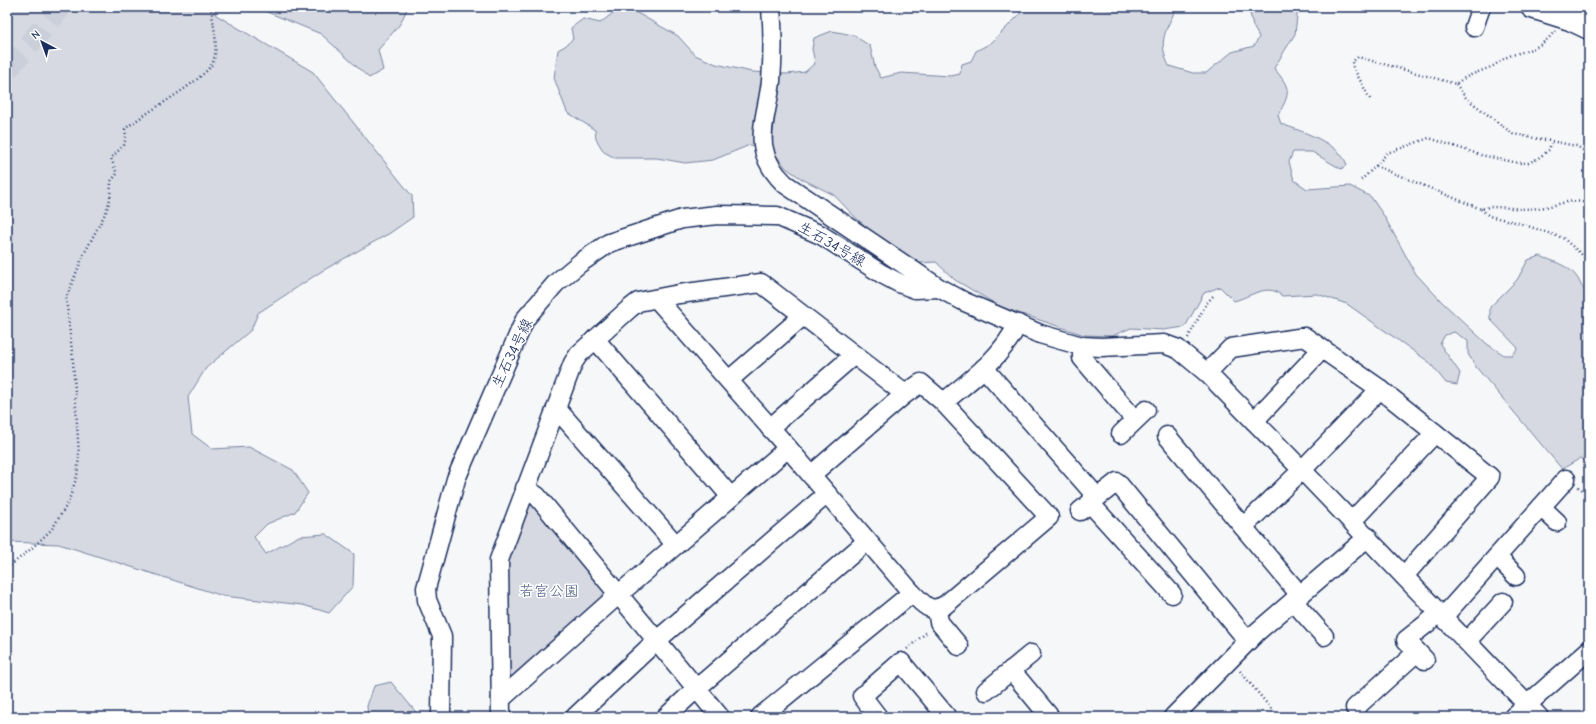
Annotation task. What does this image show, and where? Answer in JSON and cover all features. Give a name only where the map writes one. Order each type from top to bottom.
[{"type":"main road","points":[[1532,7],[1577,18]]},
{"type":"street","points":[[771,7],[773,30],[771,81],[763,136],[767,163],[785,184],[939,288],[965,302],[1040,334],[1082,346],[1101,347],[1164,344],[1178,349],[1206,373],[1368,537],[1533,711]]},
{"type":"street","points":[[1474,27],[1482,7]]},
{"type":"street","name":"生石34号線","points":[[441,717],[442,636],[427,600],[426,588],[456,479],[484,410],[525,319],[556,283],[580,263],[609,243],[682,219],[717,215],[777,216],[821,235],[882,274],[899,282],[915,289],[939,288]]},
{"type":"street","points":[[501,717],[499,560],[573,363],[579,354],[629,309],[638,302],[679,294],[761,283],[905,394]]},
{"type":"street","points":[[657,299],[788,448],[912,593],[938,616],[959,646]]},
{"type":"street","points":[[729,380],[803,316]]},
{"type":"street","points":[[942,401],[950,397],[984,368],[1009,343],[1018,324]]},
{"type":"street","points":[[1206,373],[1231,348],[1305,337],[1380,389],[1490,477],[1404,576]]},
{"type":"street","points":[[595,339],[731,497]]},
{"type":"street","points":[[1082,346],[1082,358],[1141,415],[1121,434]]},
{"type":"street","points":[[1254,421],[1322,349]]},
{"type":"street","points":[[770,428],[854,355]]},
{"type":"street","points":[[984,368],[1089,504],[1172,594]]},
{"type":"street","points":[[811,475],[905,394],[921,383],[942,401],[1049,517],[945,605],[938,616]]},
{"type":"street","points":[[1243,527],[1302,470],[1380,389]]},
{"type":"street","points":[[556,408],[676,545]]},
{"type":"street","points":[[1352,521],[1435,433]]},
{"type":"street","points":[[1167,436],[1243,527],[1324,636]]},
{"type":"street","points":[[501,699],[618,595],[788,448]]},
{"type":"street","points":[[1364,707],[1421,656],[1406,640],[1442,615],[1497,557],[1566,479]]},
{"type":"street","points":[[1089,504],[1117,482],[1248,641]]},
{"type":"street","points":[[525,488],[537,496],[720,717]]},
{"type":"street","points":[[575,717],[656,641],[827,494]]},
{"type":"street","points":[[1541,507],[1557,522]]},
{"type":"street","points":[[1173,717],[1248,641],[1368,537]]},
{"type":"street","points":[[666,717],[696,689],[867,541]]},
{"type":"street","points":[[1497,557],[1516,576]]},
{"type":"street","points":[[760,717],[912,593]]},
{"type":"street","points":[[1467,641],[1503,602]]},
{"type":"street","points":[[1513,717],[1533,711],[1589,650]]},
{"type":"street","points":[[986,691],[1031,654]]},
{"type":"street","points":[[878,717],[862,696],[901,662],[947,717]]},
{"type":"street","points":[[1011,670],[1050,717]]},
{"type":"path","points":[[7,568],[31,549],[52,529],[68,503],[77,476],[79,456],[73,360],[66,298],[83,256],[106,212],[110,199],[111,181],[117,174],[110,158],[124,145],[126,136],[125,130],[201,76],[212,64],[215,54],[215,35],[211,7]]},
{"type":"path","points":[[1456,84],[1461,79],[1493,66],[1509,56],[1532,50],[1577,18]]},
{"type":"path","points":[[1370,99],[1353,67],[1352,62],[1358,57],[1456,84],[1466,98],[1504,129],[1513,134],[1551,143],[1577,146],[1589,155]]},
{"type":"path","points":[[1361,180],[1387,153],[1429,138],[1481,156],[1518,163],[1537,159],[1549,150],[1551,143]]},
{"type":"path","points":[[1376,166],[1481,209],[1488,216],[1519,223],[1563,238],[1588,260]]},
{"type":"path","points":[[1481,209],[1488,207],[1541,208],[1562,202],[1589,204]]},
{"type":"path","points":[[1178,349],[1192,332],[1206,304],[1213,296]]},
{"type":"path","points":[[901,662],[899,656],[938,616]]},
{"type":"path","points":[[1230,660],[1278,717]]},
{"type":"green space","points":[[7,7],[213,7],[216,15],[313,72],[412,196],[413,217],[390,233],[322,271],[258,313],[251,330],[206,368],[188,397],[192,434],[212,449],[249,447],[293,470],[308,493],[295,512],[267,524],[254,537],[266,554],[299,536],[326,534],[354,554],[353,586],[329,613],[303,605],[223,596],[59,544],[7,542]]},
{"type":"green space","points":[[255,7],[408,7],[400,24],[378,50],[383,70],[369,78],[321,34]]},
{"type":"green space","points":[[1020,7],[1099,7],[1110,10],[1114,7],[1177,7],[1164,36],[1163,42],[1165,57],[1169,66],[1193,73],[1206,73],[1232,52],[1254,46],[1259,37],[1253,26],[1250,13],[1255,7],[1298,7],[1295,34],[1274,68],[1284,81],[1287,91],[1287,96],[1278,115],[1281,124],[1309,134],[1337,150],[1347,165],[1341,169],[1312,152],[1293,152],[1289,162],[1294,180],[1307,189],[1350,186],[1371,197],[1384,216],[1416,274],[1442,302],[1487,344],[1504,355],[1512,355],[1518,348],[1490,319],[1490,307],[1517,280],[1528,260],[1540,256],[1560,264],[1573,272],[1582,287],[1589,293],[1589,464],[1581,458],[1562,469],[1476,367],[1468,354],[1468,341],[1454,332],[1445,335],[1440,344],[1460,373],[1457,385],[1446,383],[1429,362],[1347,304],[1317,294],[1282,296],[1277,292],[1265,290],[1234,301],[1220,287],[1204,293],[1185,327],[1163,330],[1131,328],[1112,336],[1084,335],[1001,307],[955,280],[936,262],[920,263],[890,247],[855,217],[834,195],[802,179],[786,168],[772,150],[750,145],[713,160],[685,163],[657,158],[615,158],[604,152],[596,139],[595,130],[567,112],[554,78],[558,50],[573,39],[571,28],[583,19],[600,23],[613,13],[630,9],[678,36],[695,55],[716,64],[752,72],[787,74],[805,72],[815,63],[812,49],[814,38],[832,31],[853,35],[870,46],[875,67],[881,78],[901,73],[951,76],[960,74],[962,64],[971,61],[976,51],[991,43],[1020,14]]},
{"type":"green space","name":"若宮公園","points":[[526,503],[536,503],[612,595],[511,686],[503,682],[502,580]]},
{"type":"green space","points":[[391,682],[420,717],[368,717],[367,706],[374,686]]},
{"type":"tunnel","points":[[7,70],[61,7]]}]
